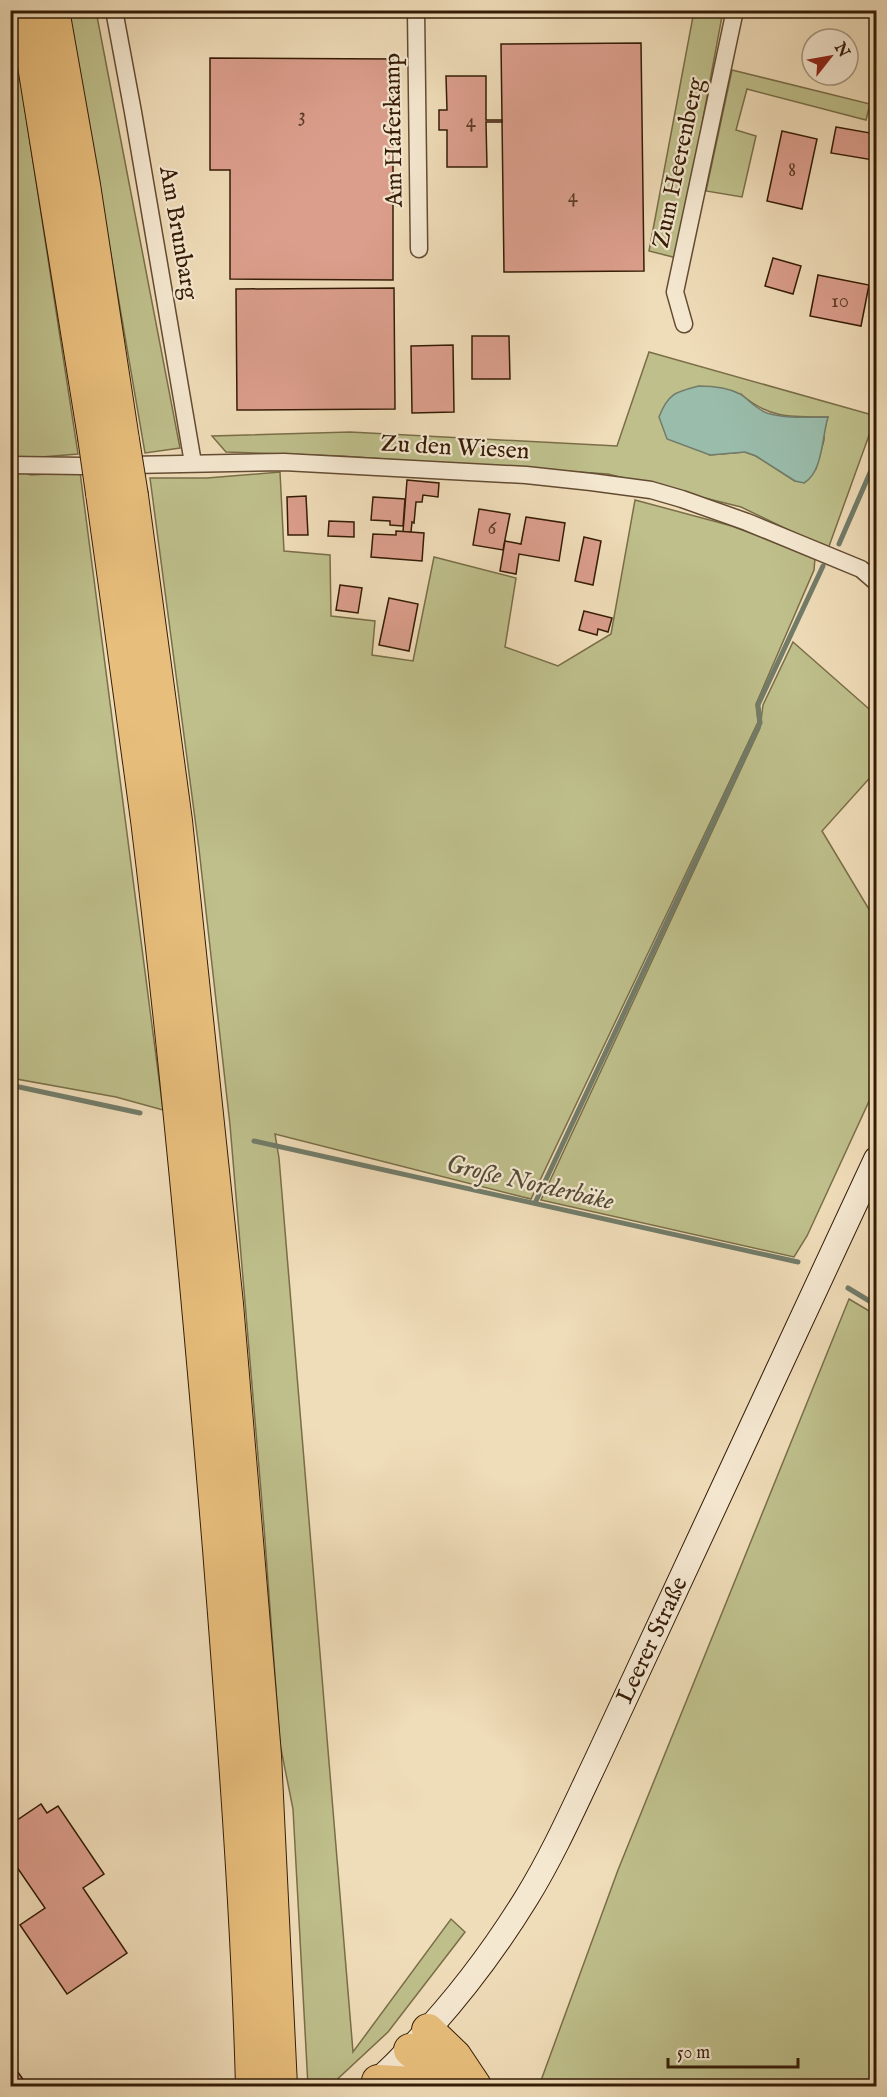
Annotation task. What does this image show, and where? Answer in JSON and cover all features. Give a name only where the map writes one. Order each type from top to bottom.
[{"type":"highway","points":[[25,10],[109,438]]},
{"type":"highway","points":[[53,10],[84,185],[109,438],[117,495],[176,821],[227,1304],[265,1755],[281,2086]]},
{"type":"highway","points":[[117,495],[147,821],[198,1302],[231,1703],[250,2010],[252,2086]]},
{"type":"highway","points":[[419,2040],[460,2086]]},
{"type":"highway","points":[[375,2084],[460,2086]]},
{"type":"main road","name":"Leerer Straße","points":[[375,2084],[419,2040],[468,1984],[528,1896],[549,1858],[876,1159]]},
{"type":"street","name":"Am Brunbarg","points":[[114,10],[193,464]]},
{"type":"street","name":"Am Haferkamp","points":[[416,10],[419,249]]},
{"type":"street","name":"Zum Heerenberg","points":[[684,324],[675,292],[735,10]]},
{"type":"street","name":"Zu den Wiesen","points":[[10,465],[284,462],[526,475],[651,490],[747,522],[861,569],[876,582]]},
{"type":"green space","points":[[69,11],[96,11],[180,448],[145,453]]},
{"type":"green space","points":[[694,11],[723,11],[677,258],[649,251]]},
{"type":"green space","points":[[10,29],[21,83],[78,454],[29,458],[25,473],[31,475],[80,472],[163,1110],[116,1097],[11,1078]]},
{"type":"green space","points":[[732,70],[870,104],[866,120],[747,89],[736,130],[756,136],[742,197],[706,191]]},
{"type":"green space","points":[[649,352],[876,416],[828,549],[741,507],[608,474],[341,456],[226,452],[212,436],[350,432],[617,446]],"holes":[[[741,394],[751,402],[782,415],[828,417],[816,469],[795,481],[756,456],[745,452],[710,455]]]},
{"type":"green space","points":[[280,472],[284,551],[330,555],[331,616],[375,621],[372,655],[413,661],[434,557],[516,578],[505,647],[558,666],[611,634],[635,500],[732,526],[815,558],[814,570],[756,704],[758,722],[531,1199],[275,1134],[279,1158],[353,2052],[451,1919],[465,1932],[388,2032],[330,2086],[308,2086],[293,1809],[280,1744],[230,1125],[199,849],[150,478],[207,478]]},
{"type":"green space","points":[[793,642],[876,715],[876,771],[822,831],[876,921],[876,1086],[807,1236],[794,1257],[541,1200],[760,728],[763,705]]},
{"type":"green space","points":[[849,1299],[876,1315],[876,2086],[539,2086],[618,1870]]},
{"type":"shaded area","points":[[699,386],[720,387],[735,392],[759,409],[774,415],[828,417],[821,453],[810,478],[804,483],[795,481],[756,456],[745,452],[710,455],[667,439],[659,417],[666,403],[679,392]]},
{"type":"building","points":[[641,43],[644,271],[504,272],[501,44]]},
{"type":"building","points":[[210,58],[393,59],[393,280],[230,279],[230,170],[210,170]]},
{"type":"building","points":[[446,76],[486,76],[486,120],[502,120],[502,122],[486,122],[487,167],[447,167],[447,130],[439,130],[439,110],[447,110]]},
{"type":"building","points":[[836,127],[876,134],[873,160],[831,153]]},
{"type":"building","points":[[782,131],[817,139],[802,209],[767,201]]},
{"type":"building","points":[[773,258],[801,266],[793,294],[765,286]]},
{"type":"building","points":[[818,275],[869,285],[861,326],[810,316]]},
{"type":"building","points":[[394,288],[395,409],[237,410],[236,289]]},
{"type":"building","points":[[472,336],[509,336],[510,379],[472,379]]},
{"type":"building","points":[[453,345],[454,412],[412,413],[411,346]]},
{"type":"building","points":[[407,480],[439,483],[438,497],[423,495],[422,502],[416,502],[411,532],[403,532]]},
{"type":"building","points":[[306,496],[308,535],[288,535],[287,497]]},
{"type":"building","points":[[373,497],[405,499],[403,526],[390,525],[390,521],[371,520]]},
{"type":"building","points":[[479,509],[510,514],[503,550],[473,545]]},
{"type":"building","points":[[526,517],[565,523],[559,561],[519,554],[516,574],[500,571],[505,541],[521,544]]},
{"type":"building","points":[[329,521],[354,522],[354,537],[328,536]]},
{"type":"building","points":[[396,531],[424,533],[422,561],[371,557],[373,534],[396,535]]},
{"type":"building","points":[[584,537],[601,541],[593,585],[575,581]]},
{"type":"building","points":[[340,585],[362,588],[358,613],[336,610]]},
{"type":"building","points":[[389,598],[418,604],[409,651],[379,645]]},
{"type":"building","points":[[584,611],[612,618],[608,632],[598,629],[597,635],[579,630]]},
{"type":"building","points":[[41,1804],[47,1813],[58,1806],[104,1874],[83,1888],[127,1953],[67,1994],[20,1925],[45,1908],[10,1857],[10,1825]]},
{"type":"building","points":[[10,2061],[27,2085],[26,2086],[10,2086]]},
{"type":"waterway","points":[[839,544],[876,459]]},
{"type":"waterway","points":[[535,1203],[760,723],[758,705],[823,566]]},
{"type":"waterway","name":"Große Norderbäke","points":[[10,1085],[140,1113]]},
{"type":"waterway","name":"Große Norderbäke","points":[[254,1141],[798,1262]]},
{"type":"waterway","name":"Große Norderbäke","points":[[848,1288],[876,1305]]}]
